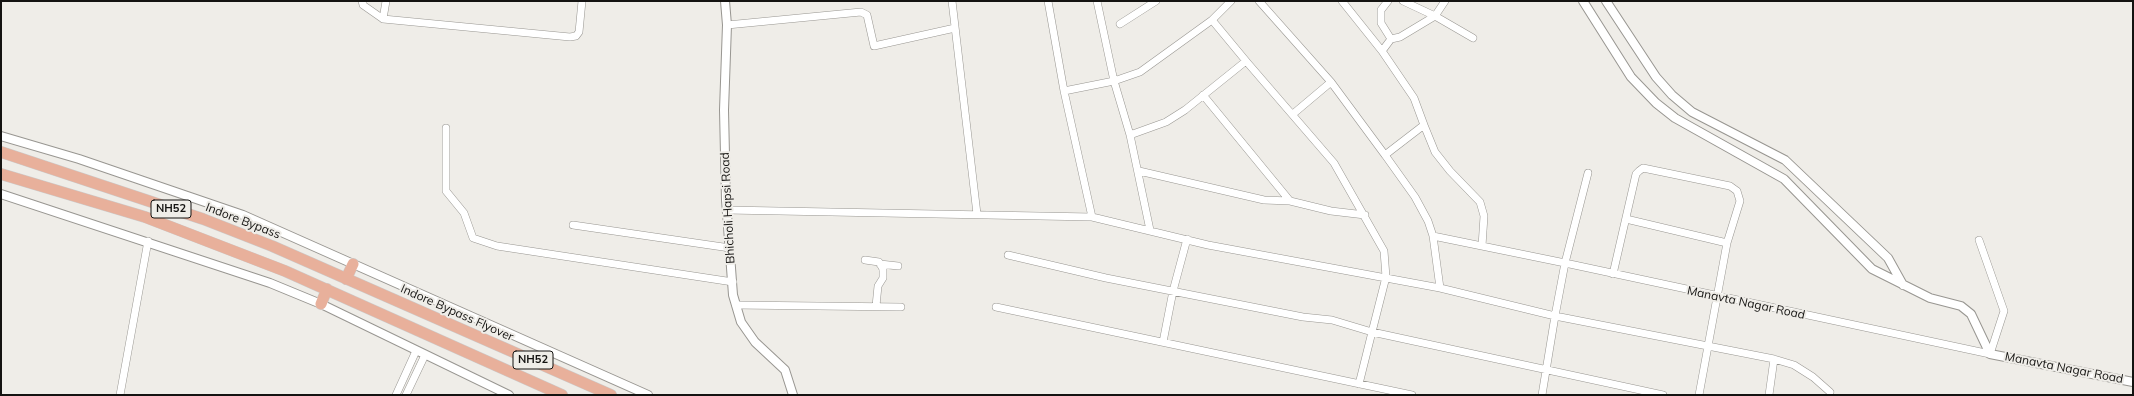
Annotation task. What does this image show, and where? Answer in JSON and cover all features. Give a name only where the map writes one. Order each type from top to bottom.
[{"type":"highway","name":"Indore Bypass","points":[[1,152],[203,219],[272,246],[342,277]]},
{"type":"highway","name":"NH52","points":[[1,174],[145,218],[327,288],[562,395]]},
{"type":"highway","points":[[342,277],[353,264]]},
{"type":"highway","name":"Indore Bypass Flyover","points":[[342,277],[611,395]]},
{"type":"highway","points":[[321,304],[327,288]]},
{"type":"street","points":[[362,1],[383,20],[570,37],[576,36],[579,32],[582,1]]},
{"type":"street","points":[[383,20],[386,1]]},
{"type":"street","name":"Bhicholi Hapsi Road","points":[[725,1],[727,25],[724,110],[727,210],[733,295],[741,322],[755,342],[785,370],[793,395]]},
{"type":"street","points":[[952,1],[977,214]]},
{"type":"street","points":[[1048,1],[1064,91],[1092,217]]},
{"type":"street","points":[[1097,1],[1114,81],[1139,171],[1150,230]]},
{"type":"street","points":[[1120,24],[1156,1]]},
{"type":"street","points":[[1064,91],[1114,81],[1140,72],[1212,20],[1231,1]]},
{"type":"street","points":[[1259,1],[1331,82],[1422,208],[1433,236],[1440,288]]},
{"type":"street","points":[[1342,1],[1382,51],[1414,98],[1435,152],[1450,171],[1480,202],[1484,216],[1482,246]]},
{"type":"street","points":[[1388,1],[1381,10],[1381,23],[1391,39]]},
{"type":"street","points":[[1403,1],[1435,16],[1472,38]]},
{"type":"street","points":[[1382,51],[1391,39],[1400,37],[1435,16],[1445,1]]},
{"type":"street","points":[[1583,1],[1631,78],[1656,103],[1674,118],[1784,178],[1872,269],[1930,298],[1962,306],[1971,314],[1990,354]]},
{"type":"street","points":[[1606,1],[1656,77],[1672,95],[1692,112],[1785,160],[1888,258],[1904,286]]},
{"type":"street","points":[[727,25],[861,12],[867,15],[874,46],[955,28]]},
{"type":"street","points":[[1212,20],[1334,163],[1365,215],[1384,251],[1386,277],[1359,384]]},
{"type":"street","points":[[1130,135],[1166,122],[1185,110],[1246,61]]},
{"type":"street","points":[[1293,114],[1331,82]]},
{"type":"street","points":[[1203,95],[1290,201]]},
{"type":"street","points":[[1385,155],[1424,125]]},
{"type":"street","points":[[446,128],[446,191],[464,213],[473,238],[497,246],[733,282]]},
{"type":"street","points":[[1,136],[79,159],[243,215],[648,395]]},
{"type":"street","points":[[1613,274],[1636,174],[1643,168],[1730,186],[1737,191],[1740,201],[1727,243],[1699,395]]},
{"type":"street","points":[[1139,171],[1264,200],[1290,201],[1331,211],[1365,215]]},
{"type":"street","points":[[1542,395],[1555,316],[1588,173]]},
{"type":"street","points":[[1,194],[263,280],[321,304],[509,395]]},
{"type":"street","points":[[727,210],[1092,217],[1208,245],[1386,277],[1440,288],[1555,316],[1774,359],[1794,365],[1813,377],[1830,392]]},
{"type":"street","points":[[1626,219],[1727,243]]},
{"type":"street","points":[[573,225],[730,248]]},
{"type":"street","name":"Manavta Nagar Road","points":[[1433,236],[1990,354],[2133,382]]},
{"type":"street","points":[[1163,342],[1173,291],[1187,239]]},
{"type":"street","points":[[1979,240],[2004,311],[1990,354]]},
{"type":"street","points":[[120,395],[148,241]]},
{"type":"street","points":[[1008,254],[1173,291],[1303,317],[1332,320],[1372,332],[1546,371],[1663,395]]},
{"type":"street","points":[[865,260],[878,262],[880,264],[898,266]]},
{"type":"street","points":[[876,306],[878,286],[883,278],[883,270],[880,264]]},
{"type":"street","points":[[736,305],[901,307]]},
{"type":"street","points":[[996,307],[1359,384],[1378,392],[1412,395]]},
{"type":"street","points":[[396,395],[416,351]]},
{"type":"street","points":[[406,395],[425,355]]},
{"type":"street","points":[[1769,395],[1774,359]]}]
